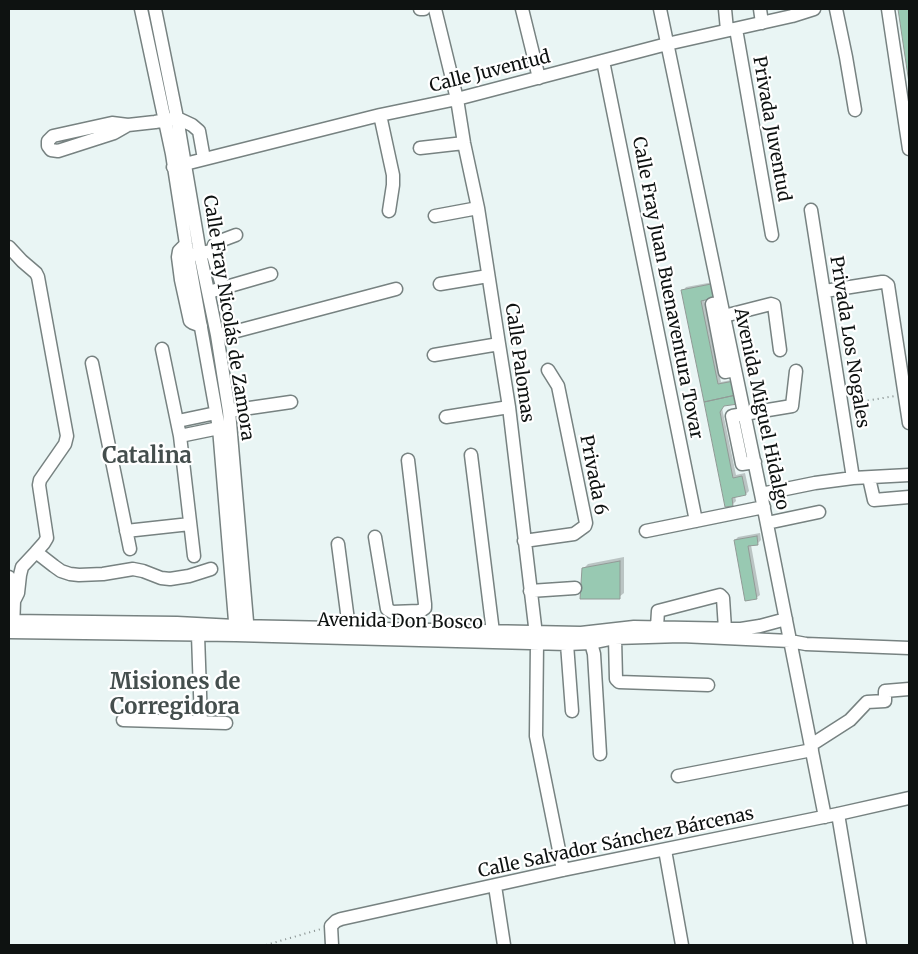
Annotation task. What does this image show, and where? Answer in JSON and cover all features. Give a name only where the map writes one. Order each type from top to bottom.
[{"type":"street","name":"Calle Fray Nicolás de Zamora","points":[[141,9],[171,119]]},
{"type":"street","name":"Calle Fray Nicolás de Zamora","points":[[156,9],[179,166],[197,251],[209,292],[229,410],[242,631]]},
{"type":"street","name":"Calle Palomas","points":[[435,9],[457,99],[478,208],[509,407],[536,638],[536,736],[563,870]]},
{"type":"street","points":[[522,9],[539,78]]},
{"type":"street","name":"Avenida Miguel Hidalgo","points":[[660,9],[764,507],[825,817]]},
{"type":"street","name":"Privada Juventud","points":[[725,9],[732,30],[772,235]]},
{"type":"street","points":[[760,9],[762,23]]},
{"type":"street","name":"Calle Juventud","points":[[179,166],[380,115],[457,99],[667,44],[792,16],[814,9]]},
{"type":"street","points":[[836,9],[855,110]]},
{"type":"street","points":[[888,9],[909,149]]},
{"type":"street","name":"Calle Fray Juan Buenaventura Tovar","points":[[604,61],[696,521]]},
{"type":"street","points":[[380,115],[393,176],[389,210]]},
{"type":"street","points":[[128,125],[114,133],[58,151],[51,150],[48,146],[48,140],[53,136],[112,123],[128,125],[171,119],[192,125],[199,131],[204,159]]},
{"type":"street","points":[[420,148],[464,143]]},
{"type":"street","points":[[435,216],[478,208]]},
{"type":"street","name":"Privada Los Nogales","points":[[811,210],[853,478]]},
{"type":"street","points":[[222,289],[197,251],[236,235]]},
{"type":"street","points":[[9,247],[37,275],[67,436],[65,444],[40,480],[39,486],[47,538],[22,566],[18,593],[14,601],[11,626]]},
{"type":"street","name":"Calle Fray Nicolás de Zamora","points":[[197,251],[179,251],[178,257],[190,321],[200,326],[219,428],[242,631]]},
{"type":"street","points":[[209,292],[271,274]]},
{"type":"street","points":[[440,284],[488,276]]},
{"type":"street","points":[[825,291],[882,282],[888,285],[909,423]]},
{"type":"street","points":[[217,335],[396,289]]},
{"type":"street","points":[[721,302],[712,304],[725,372],[735,370]]},
{"type":"street","points":[[724,316],[771,304],[774,305],[780,350]]},
{"type":"street","points":[[434,355],[499,344]]},
{"type":"street","points":[[162,349],[178,421],[194,556]]},
{"type":"street","points":[[92,363],[130,549]]},
{"type":"street","name":"Privada 6","points":[[524,541],[574,534],[585,526],[586,523],[558,386],[548,370]]},
{"type":"street","points":[[744,414],[792,406],[796,371]]},
{"type":"street","points":[[213,396],[226,392]]},
{"type":"street","points":[[229,410],[291,402]]},
{"type":"street","points":[[446,417],[509,407]]},
{"type":"street","points":[[178,421],[216,413]]},
{"type":"street","points":[[180,436],[219,428]]},
{"type":"street","points":[[471,455],[493,632]]},
{"type":"street","points":[[375,537],[386,606],[389,611],[422,610],[425,604],[408,460]]},
{"type":"street","points":[[761,494],[815,483],[853,478],[909,475]]},
{"type":"street","points":[[868,478],[874,500],[909,497]]},
{"type":"street","points":[[646,531],[764,507]]},
{"type":"street","points":[[767,523],[819,512]]},
{"type":"street","points":[[126,531],[190,524]]},
{"type":"street","points":[[338,544],[349,628]]},
{"type":"street","points":[[36,552],[61,571],[70,574],[103,574],[133,569],[160,578],[170,579],[189,576],[211,569]]},
{"type":"street","points":[[9,577],[10,592],[14,601]]},
{"type":"street","points":[[530,591],[575,588]]},
{"type":"street","points":[[657,627],[658,611],[720,595],[723,598],[724,629]]},
{"type":"street","points":[[408,611],[410,630]]},
{"type":"street","name":"Avenida Don Bosco","points":[[11,626],[177,623],[242,631],[536,638],[634,627],[741,629],[786,619]]},
{"type":"street","name":"Avenida Don Bosco","points":[[11,626],[198,635],[242,631],[349,628],[493,632],[567,644],[591,643],[615,638],[681,636],[909,648]]},
{"type":"street","points":[[198,635],[201,722]]},
{"type":"street","points":[[615,638],[616,679],[619,682],[708,685]]},
{"type":"street","points":[[591,643],[594,654],[600,754]]},
{"type":"street","points":[[567,644],[572,711]]},
{"type":"street","points":[[678,776],[811,747],[850,720],[867,702],[884,701],[885,691],[909,689]]},
{"type":"street","points":[[123,720],[226,723]]},
{"type":"street","name":"Calle Salvador Sánchez Bárcenas","points":[[331,926],[336,921],[342,919],[563,870],[909,798]]},
{"type":"street","points":[[838,814],[860,945]]},
{"type":"street","points":[[665,850],[682,945]]},
{"type":"street","points":[[495,886],[504,945]]},
{"type":"street","points":[[331,926],[332,945]]},
{"type":"path","points":[[841,405],[905,394]]},
{"type":"path","points":[[266,945],[331,926]]},
{"type":"building","points":[[898,9],[909,9],[909,83]]},
{"type":"building","points":[[716,283],[719,297],[701,301],[718,384],[734,381],[736,395],[704,402],[681,290]]},
{"type":"building","points":[[736,395],[738,404],[724,406],[720,412],[733,478],[742,476],[746,495],[732,498],[733,506],[725,507],[704,402]]},
{"type":"building","points":[[757,536],[758,545],[748,546],[757,599],[745,601],[734,540]]},
{"type":"building","points":[[620,561],[620,599],[580,599],[582,568]]},
{"type":"district","name":"Catalina","points":[[147,457]]},
{"type":"district","name":"Misiones de Corregidora","points":[[175,696]]}]
